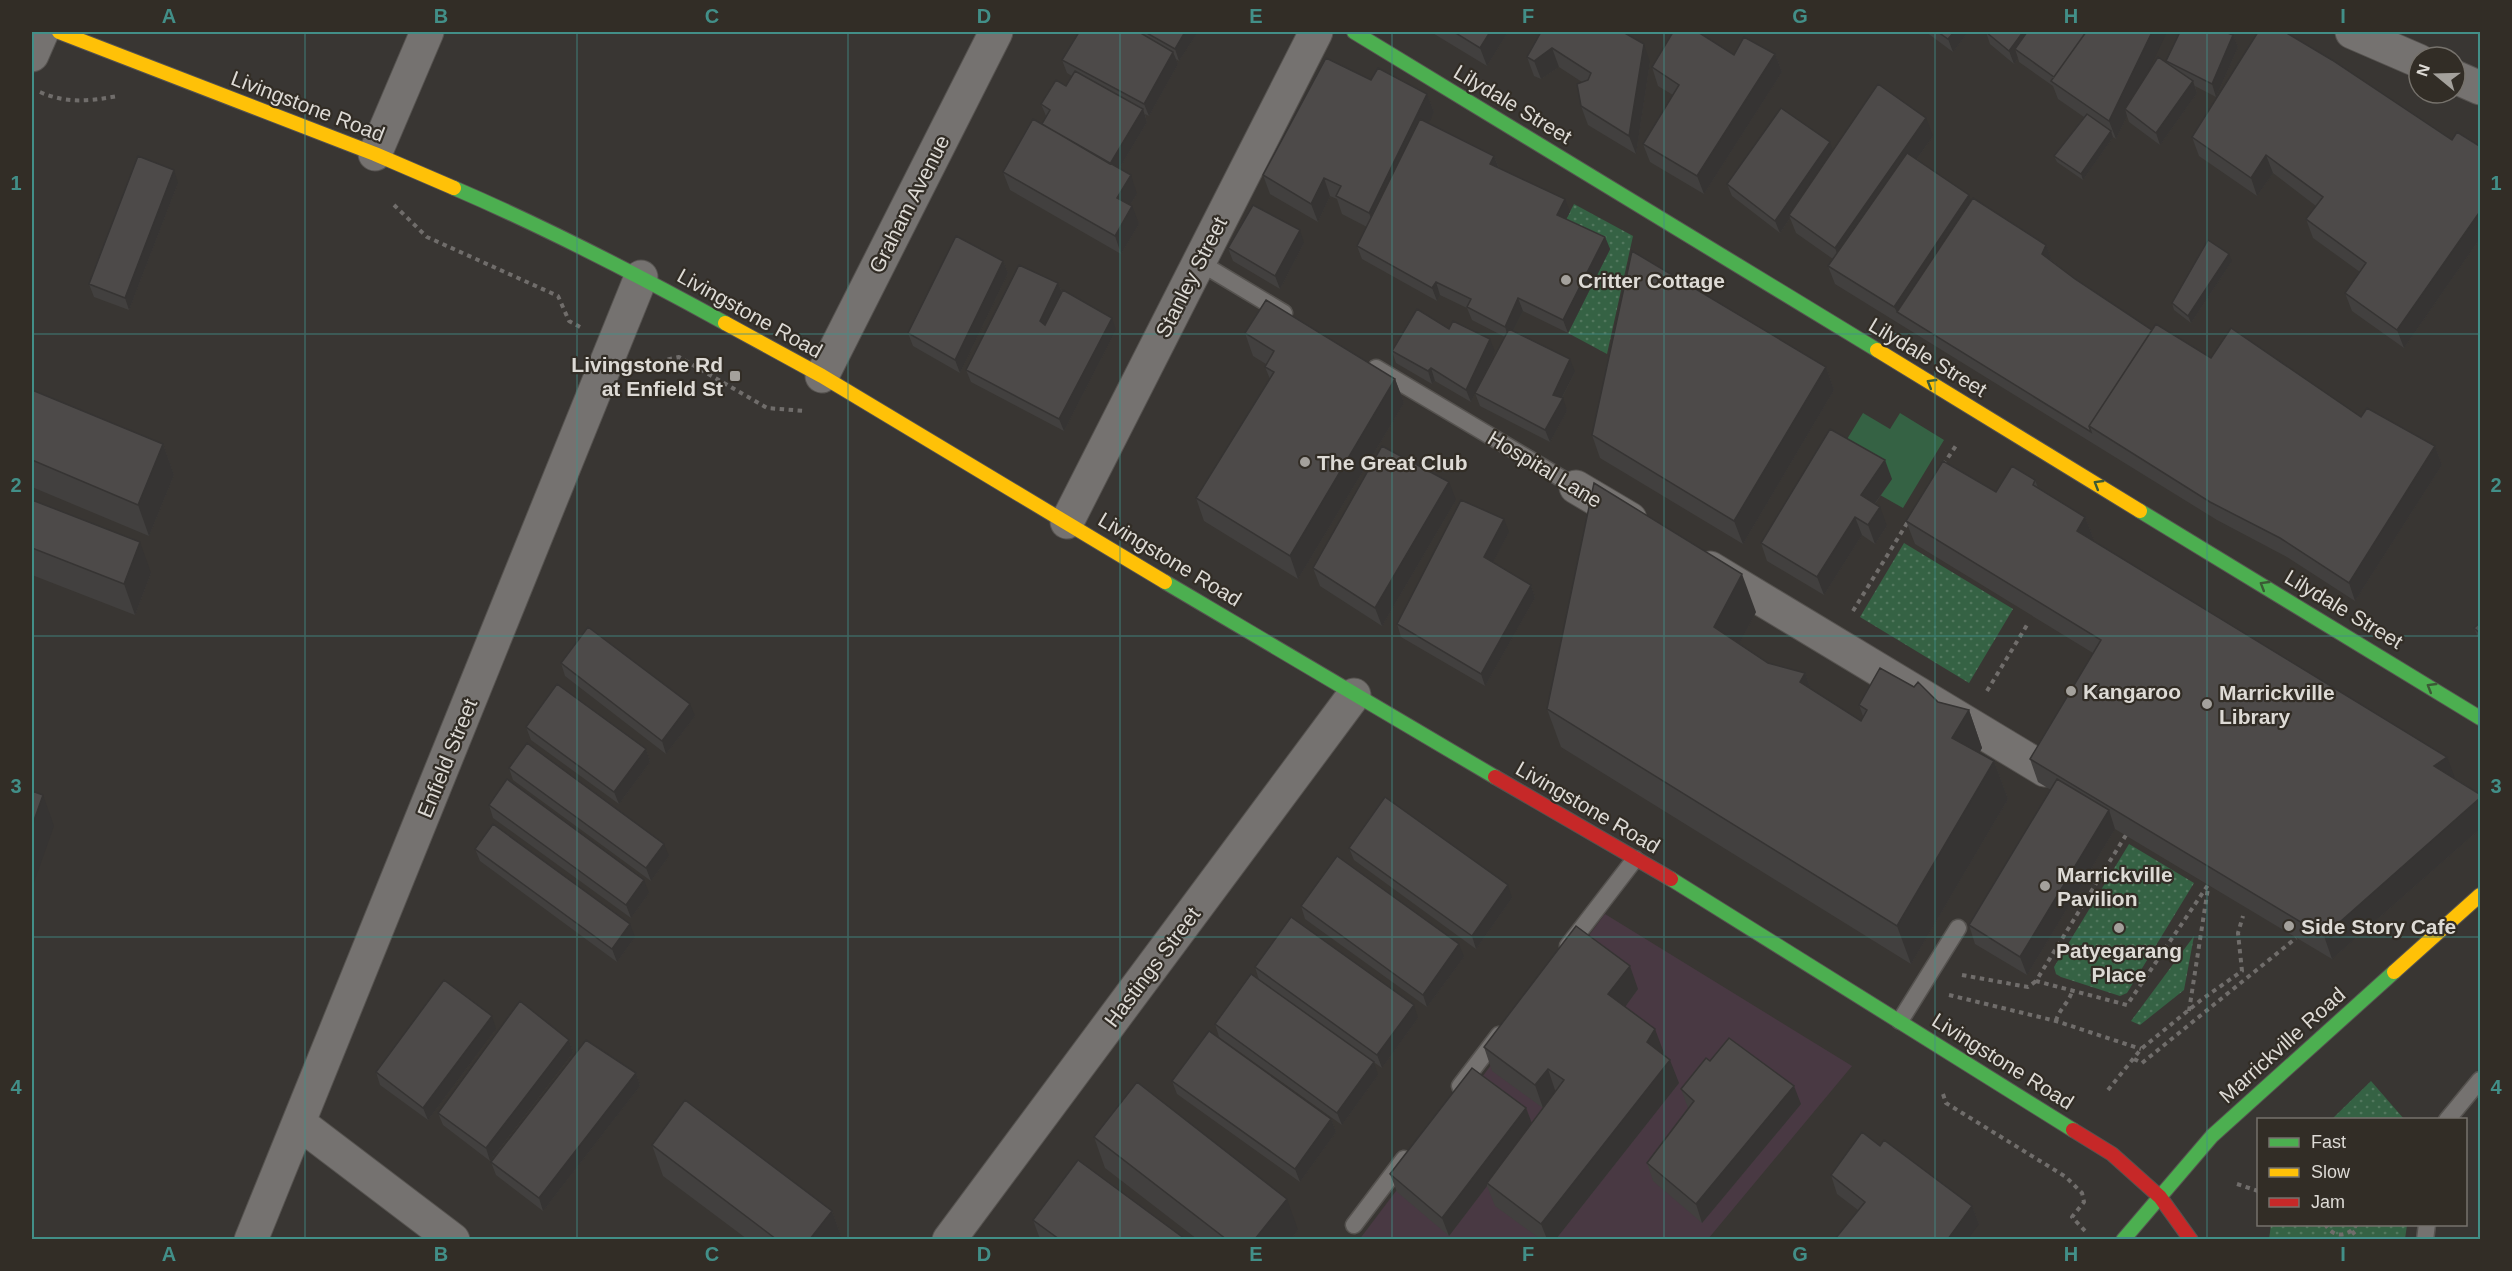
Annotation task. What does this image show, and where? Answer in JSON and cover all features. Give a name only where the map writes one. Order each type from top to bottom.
[{"type":"street","points":[[32,55],[42,32]]},
{"type":"street","name":"Livingstone Road","points":[[59,32],[375,154],[510,212],[641,277],[822,376],[1354,695],[1635,859],[2112,1154],[2160,1197],[2191,1239]]},
{"type":"street","points":[[375,154],[427,32]]},
{"type":"street","name":"Graham Avenue","points":[[822,376],[996,32]]},
{"type":"street","name":"Stanley Street","points":[[1067,522],[1316,32]]},
{"type":"street","name":"Lilydale Street","points":[[1354,32],[2481,718]]},
{"type":"street","points":[[2352,32],[2407,56]]},
{"type":"street","points":[[2467,82],[2481,88]]},
{"type":"street","name":"Enfield Street","points":[[252,1239],[641,277]]},
{"type":"street","name":"Hospital Lane","points":[[1576,487],[1656,535]]},
{"type":"street","points":[[1685,553],[2045,770]]},
{"type":"street","name":"Hastings Street","points":[[949,1239],[1354,695]]},
{"type":"street","name":"Marrickville Road","points":[[2123,1239],[2212,1136],[2481,895]]},
{"type":"street","points":[[299,1123],[453,1239]]},
{"type":"lane","points":[[1199,262],[1301,323]]},
{"type":"lane","name":"Hospital Lane","points":[[1362,360],[1576,487]]},
{"type":"lane","points":[[1556,961],[1635,859]]},
{"type":"lane","points":[[1900,1021],[1958,928]]},
{"type":"lane","points":[[1448,1103],[1512,1018]]},
{"type":"lane","points":[[2448,1118],[2481,1080]]},
{"type":"lane","points":[[1354,1225],[1412,1150]]},
{"type":"path","points":[[40,92],[51,97],[87,102]]},
{"type":"path","points":[[427,237],[558,296],[569,321]]},
{"type":"path","points":[[654,370],[665,360],[679,357],[767,408]]},
{"type":"path","points":[[1940,471],[1977,411]]},
{"type":"path","points":[[1834,642],[1915,511]]},
{"type":"path","points":[[1967,722],[2028,625]]},
{"type":"path","points":[[1937,962],[1957,974],[2028,987],[2036,981],[2126,834]]},
{"type":"path","points":[[2036,981],[2127,1005],[2208,885],[2188,1012]]},
{"type":"path","points":[[2108,1090],[2141,1049],[2242,970],[2238,933],[2243,916]]},
{"type":"path","points":[[2134,1059],[2142,1063],[2296,938]]},
{"type":"path","points":[[2056,1021],[2058,1013],[2069,1002],[2072,990]]},
{"type":"path","points":[[1943,994],[2056,1021],[2141,1049]]},
{"type":"path","points":[[1946,1104],[2066,1177],[2082,1193],[2084,1202],[2072,1217],[2094,1239]]},
{"type":"path","points":[[2237,1184],[2257,1190]]},
{"type":"path","points":[[2326,1226],[2330,1232],[2335,1234],[2346,1234],[2355,1226]]},
{"type":"path","points":[[2352,1231],[2360,1239]]},
{"type":"shaded area","points":[[1605,914],[1852,1066],[1708,1239],[1359,1240]]},
{"type":"green space","points":[[1574,204],[1633,236],[1607,354],[1568,333],[1610,249],[1562,227]]},
{"type":"green space","points":[[1863,413],[1890,429],[1900,413],[1944,440],[1903,508],[1880,495],[1891,478],[1841,449]]},
{"type":"green space","points":[[1904,543],[2013,609],[1969,683],[1860,617]]},
{"type":"green space","points":[[2129,844],[2194,883],[2127,993],[2120,996],[2061,977],[2056,974],[2054,967]]},
{"type":"green space","points":[[2194,936],[2184,990],[2140,1025],[2131,1021]]},
{"type":"green space","points":[[2371,1081],[2403,1118],[2333,1118]]},
{"type":"green space","points":[[2271,1226],[2407,1226],[2405,1239],[2269,1239]]},
{"type":"building","points":[[1079,32],[1139,32],[1173,52],[1144,104],[1062,60]]},
{"type":"building","points":[[1145,32],[1185,32],[1175,49]]},
{"type":"building","points":[[1454,32],[1490,32],[1480,48]]},
{"type":"building","points":[[1541,32],[1623,32],[1644,44],[1629,136],[1581,106],[1577,84],[1588,80],[1591,73],[1552,48],[1534,61],[1527,57]]},
{"type":"building","points":[[1673,32],[1698,32],[1734,55],[1744,37],[1775,54],[1697,176],[1643,144],[1679,85],[1652,67]]},
{"type":"building","points":[[1938,32],[1954,32],[1948,39]]},
{"type":"building","points":[[1986,32],[2023,32],[2009,51]]},
{"type":"building","points":[[2027,32],[2086,32],[2054,77],[2015,49]]},
{"type":"building","points":[[2086,32],[2152,32],[2109,121],[2051,81]]},
{"type":"building","points":[[2180,32],[2225,32],[2233,35],[2212,84],[2166,61]]},
{"type":"building","points":[[2258,32],[2285,32],[2332,60],[2452,140],[2457,132],[2481,147],[2481,210],[2397,330],[2345,293],[2366,263],[2306,219],[2323,197],[2266,155],[2251,178],[2192,137]]},
{"type":"building","points":[[2158,57],[2193,81],[2156,133],[2125,109]]},
{"type":"building","points":[[1326,58],[1371,80],[1378,68],[1427,94],[1369,213],[1336,196],[1341,186],[1324,178],[1311,204],[1263,175]]},
{"type":"building","points":[[1075,71],[1143,109],[1110,164],[1042,124],[1050,110],[1041,104],[1056,80],[1066,86]]},
{"type":"building","points":[[1878,84],[1926,118],[1835,248],[1789,215]]},
{"type":"building","points":[[1781,108],[1830,142],[1775,221],[1727,184]]},
{"type":"building","points":[[2087,114],[2111,131],[2081,174],[2054,156]]},
{"type":"building","points":[[1033,119],[1131,175],[1117,198],[1132,206],[1115,236],[1003,172]]},
{"type":"building","points":[[1420,119],[1494,156],[1490,164],[1565,199],[1557,215],[1605,237],[1563,320],[1518,298],[1505,327],[1467,307],[1471,299],[1436,282],[1432,288],[1357,246]]},
{"type":"building","points":[[1907,153],[1969,195],[1894,307],[1828,266]]},
{"type":"building","points":[[138,156],[174,170],[125,298],[89,284]]},
{"type":"building","points":[[1973,198],[2046,245],[2042,254],[2075,279],[2152,330],[2089,426],[2091,432],[1897,312]]},
{"type":"building","points":[[1253,205],[1300,230],[1275,276],[1228,248]]},
{"type":"building","points":[[956,236],[1003,261],[955,360],[908,333]]},
{"type":"building","points":[[2208,240],[2229,254],[2188,316],[2172,303]]},
{"type":"building","points":[[1632,251],[1826,367],[1734,521],[1592,435]]},
{"type":"building","points":[[1019,265],[1058,283],[1040,321],[1045,325],[1063,290],[1112,318],[1059,419],[966,370]]},
{"type":"building","name":"The Great Club","points":[[1266,300],[1395,379],[1290,556],[1196,498],[1274,372],[1265,367],[1274,351],[1245,333]]},
{"type":"building","points":[[1417,309],[1449,329],[1453,321],[1490,339],[1466,390],[1431,368],[1428,371],[1392,351]]},
{"type":"building","points":[[2156,324],[2211,358],[2231,328],[2361,417],[2367,408],[2435,446],[2349,583],[2280,538],[2210,502],[2089,426]]},
{"type":"building","points":[[1509,329],[1570,359],[1553,395],[1563,398],[1545,430],[1475,393]]},
{"type":"building","points":[[32,390],[163,444],[138,505],[32,460]]},
{"type":"building","points":[[1830,429],[1885,460],[1861,495],[1880,507],[1868,525],[1855,517],[1817,577],[1761,543]]},
{"type":"building","points":[[1382,446],[1449,482],[1375,608],[1313,568]]},
{"type":"building","name":"Marrickville Library","points":[[1943,461],[1996,492],[2012,466],[2035,480],[2033,485],[2085,517],[2077,531],[2447,757],[2434,766],[2481,797],[2324,936],[2030,759],[2101,640],[1906,521]]},
{"type":"building","points":[[1594,483],[1742,574],[1714,627],[1768,663],[1805,673],[1800,682],[1861,721],[1867,710],[1859,705],[1880,668],[1914,687],[1918,682],[1938,702],[1969,710],[1952,738],[1994,761],[1897,926],[1547,709]]},
{"type":"building","points":[[32,500],[140,542],[124,584],[32,548]]},
{"type":"building","points":[[1461,500],[1504,519],[1484,557],[1531,585],[1481,674],[1397,624]]},
{"type":"building","points":[[2481,622],[2481,634],[2474,628]]},
{"type":"building","points":[[588,627],[690,704],[662,741],[561,663]]},
{"type":"building","points":[[557,684],[646,749],[614,792],[526,727]]},
{"type":"building","points":[[527,743],[664,844],[646,868],[509,768]]},
{"type":"building","points":[[507,779],[644,880],[626,905],[489,805]]},
{"type":"building","name":"Marrickville Pavilion","points":[[2057,779],[2109,810],[2020,957],[1969,925]]},
{"type":"building","points":[[32,791],[43,795],[32,826]]},
{"type":"building","points":[[1385,797],[1508,885],[1472,936],[1349,848]]},
{"type":"building","points":[[493,824],[630,924],[612,949],[475,849]]},
{"type":"building","points":[[1337,856],[1459,944],[1423,995],[1301,906]]},
{"type":"building","points":[[1291,917],[1414,1005],[1377,1055],[1255,967]]},
{"type":"building","points":[[1576,926],[1630,966],[1608,994],[1655,1029],[1647,1042],[1670,1060],[1541,1224],[1487,1183],[1564,1080],[1548,1069],[1535,1085],[1484,1047]]},
{"type":"building","points":[[1251,974],[1374,1062],[1337,1113],[1215,1024]]},
{"type":"building","points":[[444,980],[492,1016],[423,1108],[376,1072]]},
{"type":"building","points":[[520,1001],[569,1040],[486,1148],[438,1113]]},
{"type":"building","points":[[1209,1031],[1331,1119],[1295,1169],[1172,1081]]},
{"type":"building","points":[[1729,1038],[1794,1086],[1696,1204],[1647,1163],[1694,1101],[1681,1089],[1706,1058],[1710,1061]]},
{"type":"building","points":[[586,1040],[636,1073],[539,1198],[491,1162]]},
{"type":"building","points":[[1472,1068],[1526,1108],[1442,1218],[1390,1174]]},
{"type":"building","points":[[1137,1082],[1287,1199],[1255,1239],[1226,1239],[1094,1137]]},
{"type":"building","points":[[685,1100],[832,1211],[810,1239],[776,1239],[652,1145]]},
{"type":"building","points":[[1862,1132],[1880,1146],[1884,1140],[1972,1206],[1948,1239],[1835,1239],[1865,1202],[1831,1175]]},
{"type":"building","points":[[1078,1160],[1185,1239],[1059,1239],[1033,1220]]},
{"type":"traffic: fast","points":[[1354,32],[1877,350]]},
{"type":"traffic: fast","points":[[454,188],[591,252],[725,323]]},
{"type":"traffic: fast","points":[[2140,511],[2480,718]]},
{"type":"traffic: fast","points":[[1165,582],[1495,777]]},
{"type":"traffic: fast","points":[[1671,879],[2073,1130]]},
{"type":"traffic: fast","points":[[2123,1240],[2212,1136],[2394,972]]},
{"type":"traffic: slow","points":[[59,32],[375,154],[454,188]]},
{"type":"traffic: slow","points":[[725,323],[822,376],[1165,582]]},
{"type":"traffic: slow","points":[[1877,350],[2140,511]]},
{"type":"traffic: slow","points":[[2394,972],[2480,895]]},
{"type":"traffic: jam","points":[[1495,777],[1671,879]]},
{"type":"traffic: jam","points":[[2073,1130],[2112,1154],[2160,1197],[2191,1240]]},
{"type":"place","name":"Critter Cottage","points":[[1566,280]]},
{"type":"place","name":"Livingstone Rd at Enfield St","points":[[735,376]]},
{"type":"place","name":"The Great Club","points":[[1305,462]]},
{"type":"place","name":"Kangaroo","points":[[2071,691]]},
{"type":"place","name":"Marrickville Library","points":[[2207,704]]},
{"type":"place","name":"Marrickville Pavilion","points":[[2045,886]]},
{"type":"place","name":"Side Story Cafe","points":[[2289,926]]},
{"type":"place","name":"Patyegarang Place","points":[[2119,928]]}]
